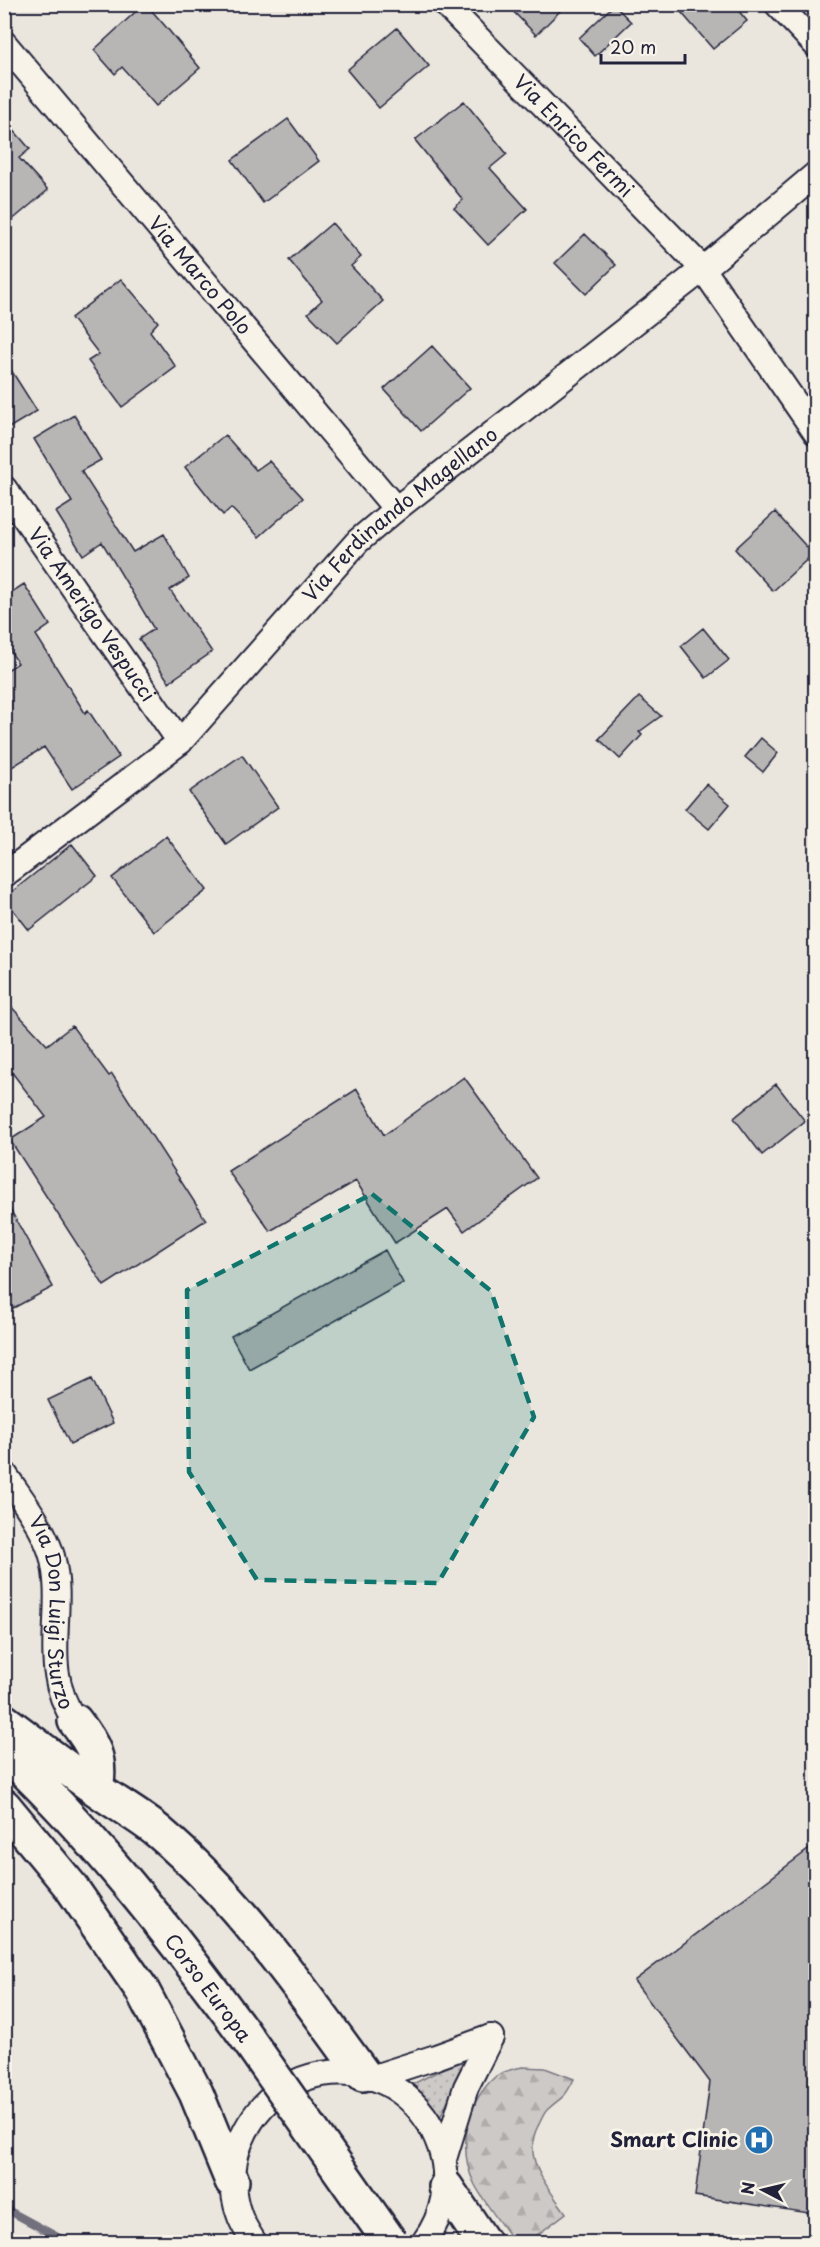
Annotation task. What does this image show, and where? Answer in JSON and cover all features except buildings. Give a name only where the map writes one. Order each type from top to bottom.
[{"type":"main road","points":[[4,1721],[159,1832],[210,1879],[251,1925],[367,2076]]},
{"type":"main road","points":[[75,1721],[94,1751],[100,1771],[96,1789]]},
{"type":"main road","name":"Corso Europa","points":[[4,1751],[109,1861],[189,1959],[390,2242]]},
{"type":"main road","points":[[4,1806],[71,1887],[142,1990],[196,2093],[232,2181]]},
{"type":"main road","points":[[445,2173],[483,2242]]},
{"type":"street","name":"Via Enrico Fermi","points":[[445,4],[703,269],[816,434]]},
{"type":"street","points":[[777,4],[816,45]]},
{"type":"street","name":"Via Marco Polo","points":[[4,43],[396,509]]},
{"type":"street","name":"Via Ferdinando Magellano","points":[[4,875],[180,742],[358,541],[703,269],[816,174]]},
{"type":"street","name":"Via Amerigo Vespucci","points":[[4,488],[180,742]]},
{"type":"street","name":"Via Don Luigi Sturzo","points":[[4,1473],[38,1525],[51,1556],[56,1586],[54,1656],[59,1688],[65,1706],[75,1721]]},
{"type":"street","points":[[367,2076],[436,2057],[491,2037],[466,2087],[445,2173],[439,2216],[424,2242]]},
{"type":"street","points":[[254,2242],[239,2215],[232,2181],[235,2154],[245,2128],[261,2105],[283,2088],[308,2077],[335,2072],[367,2076],[391,2085],[416,2104],[434,2130],[445,2173]]},
{"type":"highlighted area","points":[[372,1194],[491,1291],[534,1417],[438,1583],[257,1580],[189,1472],[187,1290]]},
{"type":"green space","points":[[468,2056],[437,2124],[409,2086]]},
{"type":"green space","points":[[522,2067],[545,2068],[574,2079],[565,2094],[544,2113],[534,2138],[533,2150],[539,2172],[566,2213],[528,2242],[514,2242],[475,2185],[466,2157],[466,2142],[471,2113],[486,2087],[499,2074]]},
{"type":"waterway","points":[[4,2208],[67,2242]]},
{"type":"place","name":"Smart Clinic","points":[[759,2140]]}]
